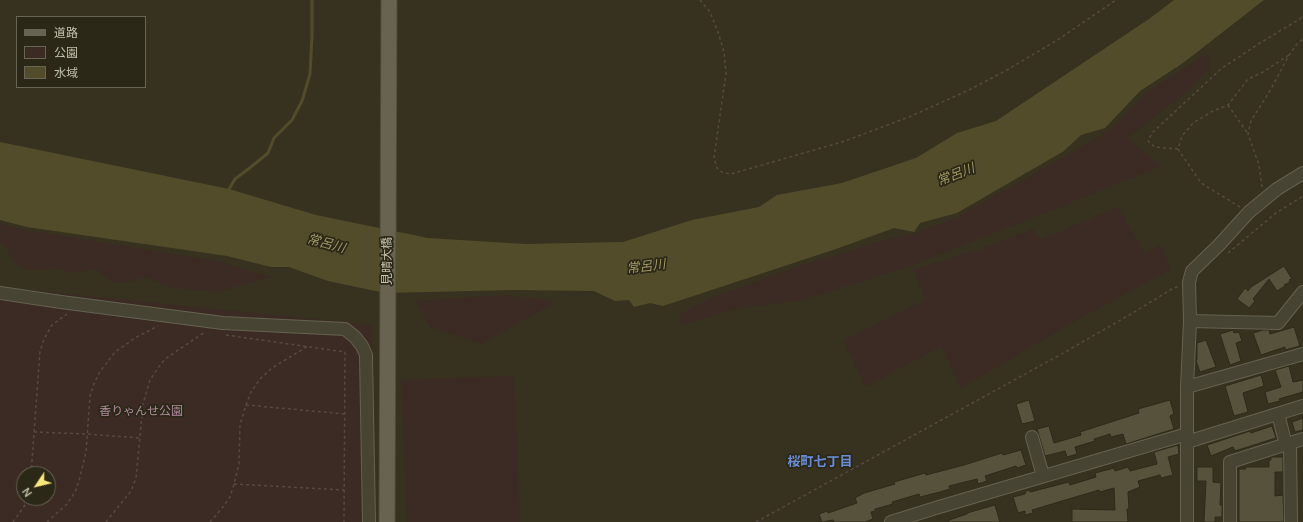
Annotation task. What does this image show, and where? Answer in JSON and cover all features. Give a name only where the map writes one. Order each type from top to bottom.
[{"type":"main road","name":"見晴大橋","points":[[387,522],[389,0]]},
{"type":"street","points":[[1187,522],[1186,387],[1190,322],[1189,282],[1192,271],[1249,212],[1277,189],[1303,173]]},
{"type":"street","points":[[1190,322],[1278,323],[1303,292]]},
{"type":"street","points":[[0,293],[223,323],[345,329],[355,337],[362,346],[366,355],[369,522]]},
{"type":"street","points":[[1186,387],[1303,354]]},
{"type":"street","points":[[891,522],[1043,476],[1278,414],[1303,406]]},
{"type":"street","points":[[1278,414],[1288,445],[1297,486],[1291,522]]},
{"type":"street","points":[[1032,437],[1043,476]]},
{"type":"street","points":[[1230,522],[1230,462],[1288,445],[1303,439]]},
{"type":"path","points":[[700,0],[710,12],[724,52],[726,73],[714,158],[717,168],[720,171],[731,174],[842,142],[909,117],[969,90],[1007,70],[1059,39],[1116,0]]},
{"type":"path","points":[[1178,149],[1155,147],[1148,141],[1152,133],[1222,68],[1303,17]]},
{"type":"path","points":[[1248,134],[1251,121],[1271,89],[1289,55],[1297,44],[1303,39]]},
{"type":"path","points":[[1178,149],[1182,136],[1193,123],[1213,111],[1228,105],[1248,79],[1263,72],[1289,55]]},
{"type":"path","points":[[1228,105],[1248,134],[1258,164],[1263,191]]},
{"type":"path","points":[[1178,149],[1201,182],[1249,212]]},
{"type":"path","points":[[1224,256],[1276,213],[1303,196]]},
{"type":"path","points":[[756,522],[1067,351],[1172,289],[1189,282]]},
{"type":"path","points":[[32,466],[40,351],[44,339],[52,325],[69,313],[61,312]]},
{"type":"path","points":[[47,522],[66,504],[75,492],[79,481],[87,434],[90,396],[99,373],[115,352],[135,338],[159,326],[151,324]]},
{"type":"path","points":[[106,522],[131,491],[136,478],[143,404],[150,380],[165,358],[205,332],[197,331]]},
{"type":"path","points":[[221,334],[345,352],[344,522]]},
{"type":"path","points":[[210,522],[214,519],[230,497],[239,464],[240,425],[251,392],[260,379],[272,368],[308,346]]},
{"type":"path","points":[[246,405],[345,414]]},
{"type":"path","points":[[34,432],[139,438]]},
{"type":"path","points":[[234,484],[344,490]]},
{"type":"path","points":[[13,522],[24,506]]},
{"type":"green space","points":[[1207,53],[1210,67],[1186,93],[1127,138],[1161,166],[907,267],[802,300],[739,308],[679,326],[680,314],[716,296],[797,267],[885,240],[914,234],[957,217],[1110,130],[1145,94]]},
{"type":"green space","points":[[1118,207],[1144,253],[1160,245],[1171,269],[1082,317],[961,388],[941,346],[866,387],[843,340],[926,300],[913,270],[981,249],[1033,229],[1040,240]]},
{"type":"green space","points":[[0,223],[26,230],[216,261],[271,277],[217,292],[174,288],[145,277],[133,281],[112,283],[97,269],[75,273],[54,268],[29,271],[15,263],[3,242],[0,243]]},
{"type":"green space","name":"香りゃんせ公園","points":[[0,287],[372,325],[373,522],[0,522]]},
{"type":"green space","points":[[508,295],[556,302],[481,344],[430,327],[415,301]]},
{"type":"green space","points":[[514,376],[520,522],[407,522],[401,380]]},
{"type":"water","name":"常呂川","points":[[1174,0],[1264,0],[1183,63],[1140,91],[1105,128],[1081,135],[1064,151],[957,213],[920,223],[914,232],[894,228],[836,249],[663,306],[650,303],[634,307],[629,300],[615,301],[594,291],[514,290],[385,293],[328,281],[289,267],[271,267],[227,256],[27,227],[0,220],[0,142],[229,189],[316,215],[428,238],[525,244],[623,242],[692,220],[759,207],[777,195],[842,183],[916,158],[957,133],[996,121],[1149,19]]},
{"type":"building","points":[[1284,266],[1292,279],[1284,285],[1285,286],[1277,291],[1269,279],[1253,299],[1255,301],[1249,308],[1237,299],[1245,288],[1248,291],[1251,287]]},
{"type":"building","points":[[1294,327],[1300,346],[1285,350],[1285,347],[1261,355],[1253,333],[1269,330],[1270,334]]},
{"type":"building","points":[[1233,330],[1234,333],[1239,332],[1242,341],[1236,343],[1241,361],[1230,365],[1220,334]]},
{"type":"building","points":[[1206,340],[1216,367],[1200,372],[1196,361],[1197,343]]},
{"type":"building","points":[[1289,366],[1293,382],[1303,380],[1303,392],[1268,404],[1265,392],[1281,387],[1275,370]]},
{"type":"building","points":[[1261,375],[1264,386],[1243,393],[1248,412],[1234,416],[1225,386]]},
{"type":"building","points":[[1029,400],[1035,421],[1022,424],[1016,404]]},
{"type":"building","points":[[1170,400],[1174,414],[1170,416],[1174,429],[1126,444],[1123,434],[1111,437],[1110,434],[1094,439],[1095,441],[1075,447],[1077,454],[1067,457],[1065,451],[1045,456],[1037,429],[1049,426],[1054,443],[1081,435],[1080,432],[1139,413],[1138,409]]},
{"type":"building","points":[[1303,418],[1303,430],[1295,432],[1292,422]]},
{"type":"building","points":[[1272,426],[1276,438],[1235,451],[1233,447],[1211,456],[1207,445],[1250,431],[1251,433]]},
{"type":"building","points":[[1178,445],[1179,454],[1168,457],[1173,475],[1161,478],[1160,475],[1138,481],[1140,487],[1128,492],[1128,522],[1072,522],[1072,509],[1115,510],[1114,488],[1100,492],[1099,490],[1032,510],[1033,513],[1025,515],[1025,511],[1018,513],[1013,497],[1025,494],[1026,491],[1030,490],[1030,492],[1069,482],[1070,485],[1096,477],[1095,473],[1114,468],[1115,471],[1128,467],[1130,471],[1157,464],[1154,452]]},
{"type":"building","points":[[1021,450],[1026,465],[1017,468],[1016,466],[985,476],[987,481],[978,484],[977,479],[949,486],[950,489],[940,492],[920,497],[919,494],[892,502],[893,504],[875,509],[875,511],[871,512],[873,519],[865,522],[834,522],[833,520],[822,522],[819,514],[827,511],[828,513],[857,503],[855,498],[864,493],[895,484],[894,482],[925,473],[926,475],[964,465],[1002,453],[1003,455]]},
{"type":"building","points":[[1271,457],[1283,457],[1283,472],[1275,472],[1275,496],[1283,495],[1284,522],[1239,522],[1239,469],[1246,469],[1245,467],[1269,467],[1269,460],[1271,460]]},
{"type":"building","points":[[1197,467],[1213,467],[1213,482],[1221,483],[1220,505],[1222,505],[1222,517],[1215,517],[1215,522],[1204,522],[1206,481],[1197,481]]},
{"type":"building","points":[[995,505],[1000,522],[949,522],[949,520],[967,513]]},
{"type":"waterway","points":[[229,192],[229,189],[235,179],[268,153],[274,138],[292,120],[302,101],[310,74],[312,0]]},
{"type":"district","name":"桜町七丁目","points":[[820,462]]}]
